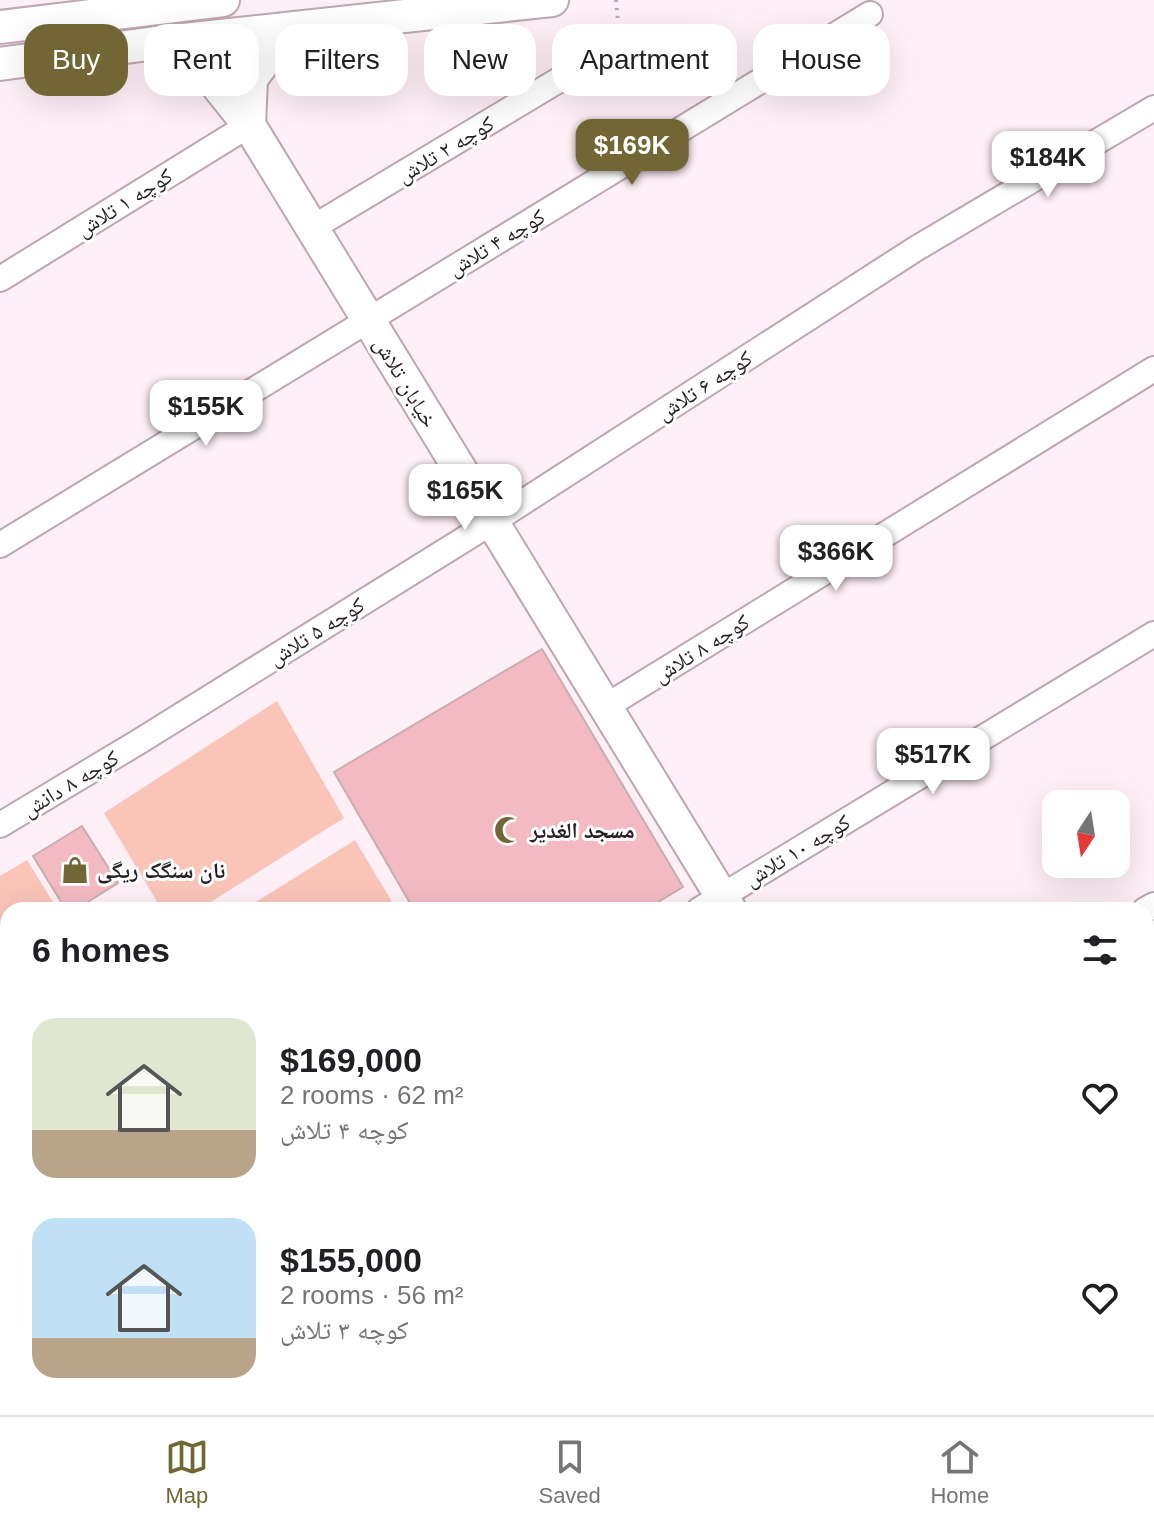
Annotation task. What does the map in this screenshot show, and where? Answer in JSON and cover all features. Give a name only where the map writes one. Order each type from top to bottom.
[{"type":"street","points":[[0,27],[223,0]]},
{"type":"street","points":[[332,24],[552,0]]},
{"type":"street","name":"کوچه ۴ تلاش","points":[[8,540],[870,14]]},
{"type":"street","points":[[0,64],[144,45]]},
{"type":"street","points":[[249,125],[251,79],[275,49]]},
{"type":"street","name":"کوچه ۲ تلاش","points":[[312,228],[552,84]]},
{"type":"street","name":"خیابان تلاش","points":[[226,96],[249,125],[605,707],[715,902]]},
{"type":"street","name":"کوچه ۶ تلاش","points":[[492,522],[917,248],[1154,108]]},
{"type":"street","name":"کوچه ۱ تلاش","points":[[0,279],[249,125]]},
{"type":"street","name":"کوچه ۸ تلاش","points":[[605,707],[1154,369]]},
{"type":"street","name":"کوچه ۵ تلاش","points":[[140,741],[492,522]]},
{"type":"street","name":"کوچه ۱۰ تلاش","points":[[722,902],[1154,634]]},
{"type":"street","name":"کوچه ۸ دانش","points":[[0,825],[140,741]]},
{"type":"shaded area","points":[[277,701],[344,818],[211,902],[157,902],[104,813]]},
{"type":"shaded area","points":[[355,840],[392,902],[256,902]]},
{"type":"shaded area","points":[[27,860],[53,902],[0,902],[0,876]]},
{"type":"building","name":"مسجد الغدیر","points":[[542,649],[683,887],[658,902],[409,902],[334,772]]},
{"type":"building","name":"نان سنگک ریگی","points":[[82,826],[118,883],[88,902],[61,902],[33,856]]},
{"type":"place","name":"مسجد الغدیر","points":[[508,830]]},
{"type":"place","name":"نان سنگک ریگی","points":[[75,870]]}]
